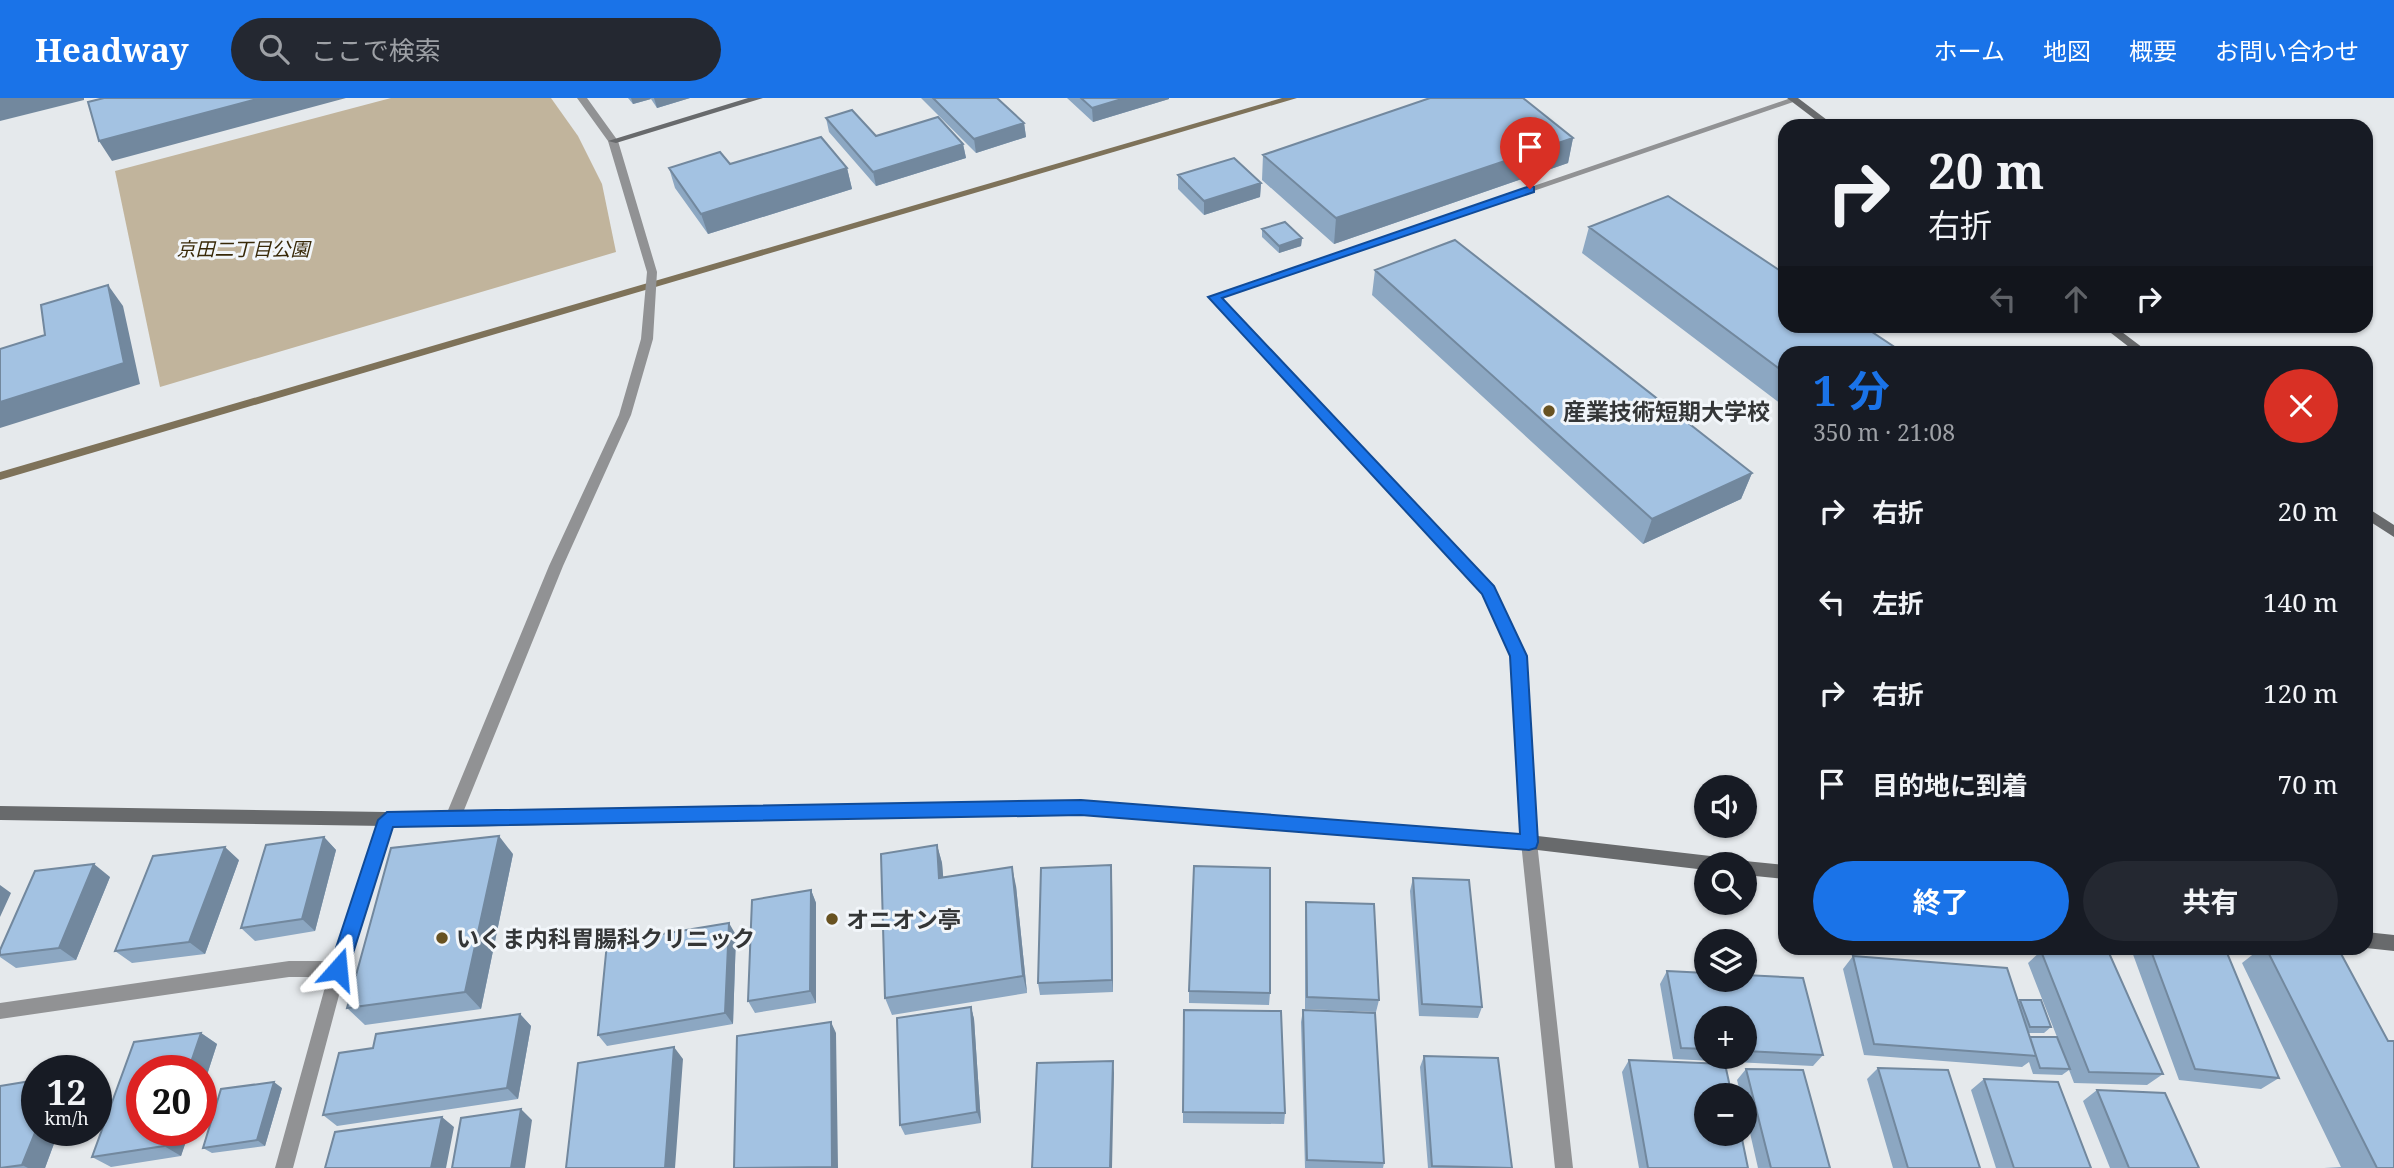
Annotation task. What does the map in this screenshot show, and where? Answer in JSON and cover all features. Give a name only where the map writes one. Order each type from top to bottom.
[{"type":"street","points":[[452,820],[556,566],[625,415],[647,339],[652,276],[613,141],[582,98]]},
{"type":"street","points":[[613,141],[758,98]]},
{"type":"street","points":[[1564,1168],[1529,842],[1518,656],[1489,590],[1214,297],[1793,99],[1820,119]]},
{"type":"street","points":[[2117,333],[2135,346]]},
{"type":"street","points":[[2373,517],[2394,532]]},
{"type":"street","points":[[0,813],[452,820],[1081,807],[1529,842],[1694,861]]},
{"type":"street","points":[[284,1168],[338,969],[387,820]]},
{"type":"street","points":[[1757,868],[1778,871]]},
{"type":"street","points":[[2373,941],[2394,943]]},
{"type":"street","points":[[0,1011],[289,969],[338,969]]},
{"type":"green space","name":"京田二丁目公園","points":[[391,98],[551,98],[578,136],[602,184],[616,252],[160,387],[115,171]]},
{"type":"building","points":[[104,98],[261,98],[99,141],[88,102]]},
{"type":"building","points":[[933,98],[997,98],[1024,123],[974,139]]},
{"type":"building","points":[[1081,98],[1125,98],[1092,108]]},
{"type":"building","points":[[1430,98],[1523,98],[1573,138],[1336,218],[1263,155]]},
{"type":"building","points":[[852,110],[876,136],[938,117],[963,144],[873,172],[826,118]]},
{"type":"building","points":[[821,137],[847,168],[701,214],[669,168],[720,152],[730,164]]},
{"type":"building","points":[[1234,158],[1261,183],[1204,201],[1178,175]]},
{"type":"building","points":[[1668,196],[1778,269],[1778,333],[1874,333],[1893,346],[1778,346],[1778,368],[1589,227]]},
{"type":"building","points":[[1285,222],[1302,238],[1279,246],[1262,229]]},
{"type":"building","points":[[1455,240],[1752,473],[1652,519],[1375,270]]},
{"type":"building","points":[[108,285],[124,363],[0,402],[0,349],[45,335],[41,305]]},
{"type":"building","name":"いくま内科胃腸科クリニック","points":[[499,836],[465,992],[347,1008],[391,848]]},
{"type":"building","points":[[324,837],[302,919],[241,928],[266,845]]},
{"type":"building","points":[[937,845],[939,878],[1012,867],[1023,976],[885,998],[881,854]]},
{"type":"building","points":[[225,847],[189,942],[115,951],[153,856]]},
{"type":"building","points":[[94,864],[59,948],[0,955],[35,871]]},
{"type":"building","points":[[1111,865],[1112,980],[1038,983],[1041,868]]},
{"type":"building","points":[[1194,866],[1270,868],[1270,993],[1189,991]]},
{"type":"building","points":[[1413,878],[1469,880],[1482,1007],[1422,1004]]},
{"type":"building","points":[[811,890],[810,991],[748,1001],[752,900]]},
{"type":"building","points":[[1306,902],[1374,904],[1379,1000],[1307,997]]},
{"type":"building","points":[[729,923],[725,1013],[598,1035],[607,943]]},
{"type":"building","points":[[2043,955],[2110,955],[2163,1074],[2089,1072]]},
{"type":"building","points":[[2153,955],[2228,955],[2279,1078],[2195,1069]]},
{"type":"building","points":[[2270,955],[2342,955],[2388,1041],[2394,1041],[2394,1168],[2377,1168]]},
{"type":"building","points":[[1853,956],[2007,968],[2036,1056],[1874,1044]]},
{"type":"building","points":[[1667,971],[1694,972],[1694,992],[1757,992],[1757,976],[1803,978],[1823,1055],[1757,1052],[1757,1006],[1694,1006],[1694,1049],[1681,1048]]},
{"type":"building","points":[[2020,1000],[2041,1000],[2051,1027],[2030,1027]]},
{"type":"building","points":[[971,1007],[977,1112],[900,1125],[897,1018]]},
{"type":"building","points":[[1184,1010],[1281,1011],[1285,1113],[1183,1112]]},
{"type":"building","points":[[1303,1010],[1375,1013],[1384,1163],[1307,1160]]},
{"type":"building","points":[[520,1014],[507,1088],[323,1115],[339,1053],[373,1048],[376,1034]]},
{"type":"building","points":[[831,1022],[832,1167],[734,1168],[737,1036]]},
{"type":"building","points":[[201,1033],[193,1055],[129,1055],[134,1042]]},
{"type":"building","points":[[2030,1037],[2057,1037],[2070,1069],[2040,1068]]},
{"type":"building","points":[[674,1047],[665,1168],[566,1168],[578,1063]]},
{"type":"building","points":[[1424,1056],[1498,1058],[1512,1168],[1432,1166]]},
{"type":"building","points":[[1629,1060],[1694,1063],[1694,1069],[1726,1069],[1729,1083],[1694,1083],[1694,1146],[1743,1146],[1748,1168],[1648,1168]]},
{"type":"building","points":[[1113,1061],[1110,1168],[1032,1168],[1037,1063]]},
{"type":"building","points":[[126,1064],[126,1146],[164,1146],[92,1157],[96,1146],[112,1146],[112,1102]]},
{"type":"building","points":[[1878,1068],[1948,1070],[1980,1168],[1908,1168]]},
{"type":"building","points":[[1746,1069],[1803,1070],[1830,1168],[1771,1168],[1757,1113],[1757,1083],[1750,1083]]},
{"type":"building","points":[[1984,1079],[2058,1082],[2091,1168],[2014,1168]]},
{"type":"building","points":[[274,1082],[257,1140],[217,1146],[217,1102],[221,1089]]},
{"type":"building","points":[[21,1083],[21,1146],[30,1146],[22,1165],[0,1168],[0,1086]]},
{"type":"building","points":[[2097,1090],[2165,1093],[2199,1168],[2129,1168]]},
{"type":"building","points":[[521,1109],[511,1168],[452,1168],[461,1118]]},
{"type":"building","points":[[442,1117],[431,1168],[325,1168],[335,1132]]},
{"type":"waterway","points":[[0,476],[1292,98]]},
{"type":"place","name":"産業技術短期大学校","points":[[1549,411]]},
{"type":"place","name":"オニオン亭","points":[[832,919]]},
{"type":"place","name":"いくま内科胃腸科クリニック","points":[[442,938]]},
{"type":"route","points":[[338,969],[387,820],[1081,807],[1529,842],[1518,656],[1489,590],[1214,297],[1530,189]]}]
